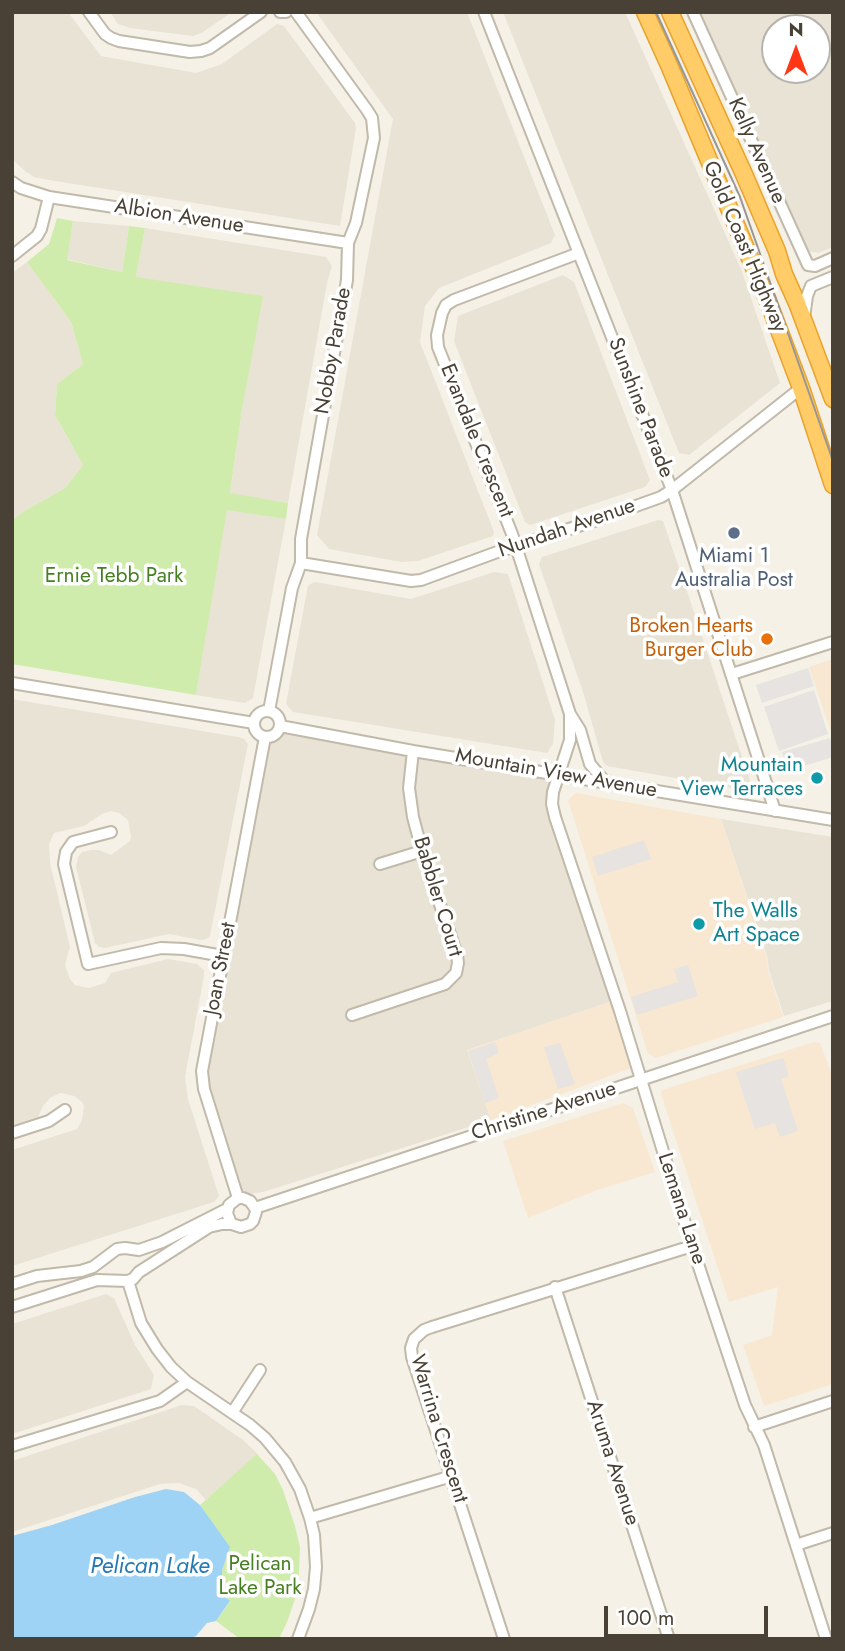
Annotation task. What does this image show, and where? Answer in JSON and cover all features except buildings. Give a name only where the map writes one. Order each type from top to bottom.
[{"type":"highway","name":"Gold Coast Highway","points":[[645,12],[746,246],[801,388],[833,485]]},
{"type":"highway","name":"Gold Coast Highway","points":[[670,12],[777,251],[833,399]]},
{"type":"street","points":[[89,12],[104,34],[111,38],[190,51],[210,48],[261,12]]},
{"type":"street","points":[[280,12],[286,12]]},
{"type":"street","name":"Nobby Parade","points":[[269,711],[292,588],[301,563],[301,539],[347,280],[348,243],[356,223],[372,150],[373,126],[367,110],[296,12]]},
{"type":"street","name":"Sunshine Parade","points":[[484,12],[673,490],[775,811]]},
{"type":"street","name":"Kelly Avenue","points":[[693,12],[807,265],[815,266],[833,258]]},
{"type":"street","name":"Albion Avenue","points":[[12,182],[21,188],[49,197],[348,243]]},
{"type":"street","points":[[12,256],[37,236],[49,197]]},
{"type":"street","name":"Evandale Crescent","points":[[579,253],[454,300],[446,305],[439,321],[437,335],[438,347],[516,546],[570,714],[580,730],[590,764],[606,783]]},
{"type":"street","points":[[803,321],[811,286],[833,278]]},
{"type":"street","name":"Nundah Avenue","points":[[301,563],[411,581],[421,580],[594,521],[661,497],[673,490],[801,388]]},
{"type":"street","points":[[732,674],[833,642]]},
{"type":"street","points":[[12,683],[254,723]]},
{"type":"street","points":[[269,711],[279,718],[280,726],[273,736],[265,737],[256,730],[254,723],[261,713],[269,711]]},
{"type":"street","name":"Evandale Crescent","points":[[559,775],[569,740],[570,714]]},
{"type":"street","name":"Mountain View Avenue","points":[[280,726],[413,751],[833,820]]},
{"type":"street","name":"Joan Street","points":[[238,1198],[204,1088],[202,1071],[265,737]]},
{"type":"street","name":"Babbler Court","points":[[352,1015],[446,984],[456,973],[457,955],[413,817],[409,780],[413,751]]},
{"type":"street","name":"Lemana Lane","points":[[559,775],[552,798],[555,817],[620,1012],[692,1245],[745,1405],[764,1445],[826,1639]]},
{"type":"street","points":[[111,831],[73,842],[66,852],[64,864],[88,964],[161,948],[223,956]]},
{"type":"street","points":[[380,864],[422,851]]},
{"type":"street","name":"Christine Avenue","points":[[256,1208],[640,1080],[832,1020]]},
{"type":"street","points":[[12,1133],[49,1121],[65,1110]]},
{"type":"street","points":[[12,1284],[37,1276],[81,1271],[93,1267],[117,1249],[139,1250],[162,1242],[227,1209],[238,1198],[247,1199],[256,1208],[256,1217],[250,1224],[241,1227],[232,1224],[209,1227],[128,1282],[97,1280],[12,1307]]},
{"type":"street","points":[[227,1209],[232,1224]]},
{"type":"street","name":"Warrina Crescent","points":[[504,1639],[412,1357],[414,1339],[432,1327],[692,1245]]},
{"type":"street","points":[[130,1249],[139,1259],[139,1272]]},
{"type":"street","points":[[108,1257],[107,1271],[115,1280]]},
{"type":"street","points":[[128,1282],[141,1323],[171,1367],[187,1382],[265,1438],[285,1462],[300,1489],[310,1518],[315,1551],[314,1589],[310,1609],[298,1639]]},
{"type":"street","name":"Aruma Avenue","points":[[555,1287],[669,1639]]},
{"type":"street","points":[[232,1413],[260,1370]]},
{"type":"street","points":[[12,1446],[160,1401],[187,1382]]},
{"type":"street","points":[[754,1427],[833,1401]]},
{"type":"street","points":[[310,1518],[452,1476]]},
{"type":"street","points":[[796,1545],[833,1533]]},
{"type":"shaded area","points":[[12,12],[68,12],[101,56],[196,73],[222,64],[277,24],[284,26],[355,123],[340,226],[34,177],[12,159]]},
{"type":"shaded area","points":[[110,12],[232,12],[193,36],[130,28],[118,24]]},
{"type":"shaded area","points":[[316,12],[467,12],[555,235],[551,243],[439,288],[425,306],[420,342],[494,532],[493,536],[418,561],[401,562],[329,549],[317,535],[393,119]]},
{"type":"shaded area","points":[[503,12],[625,12],[741,269],[780,383],[689,455],[679,453]]},
{"type":"shaded area","points":[[699,12],[833,12],[833,247],[818,253],[807,251]]},
{"type":"shaded area","points":[[73,221],[129,226],[122,272],[66,259]]},
{"type":"shaded area","points":[[145,228],[326,257],[332,266],[288,503],[230,494],[249,370],[136,277]]},
{"type":"shaded area","points":[[27,262],[71,322],[83,364],[57,384],[55,415],[83,465],[65,488],[12,520],[12,273]]},
{"type":"shaded area","points":[[563,275],[574,282],[650,480],[645,487],[530,525],[525,522],[454,341],[458,316]]},
{"type":"shaded area","points":[[227,509],[286,519],[253,698],[245,703],[196,695]]},
{"type":"shaded area","points":[[658,520],[663,521],[753,790],[607,766],[603,762],[584,695],[539,564],[542,557]]},
{"type":"shaded area","points":[[494,572],[508,574],[555,720],[553,744],[547,753],[293,712],[286,704],[308,585],[315,582],[411,599]]},
{"type":"shaded area","points":[[833,659],[833,738],[809,667]]},
{"type":"shaded area","points":[[808,668],[814,686],[762,703],[756,685]]},
{"type":"shaded area","points":[[814,690],[828,734],[779,751],[764,707]]},
{"type":"shaded area","points":[[12,699],[238,737],[248,744],[210,936],[206,939],[169,934],[105,948],[95,943],[76,867],[82,852],[99,850],[111,855],[130,841],[128,820],[119,813],[111,811],[84,826],[54,833],[49,844],[50,863],[70,947],[65,965],[75,985],[89,988],[105,983],[111,973],[168,959],[197,964],[204,970],[185,1077],[188,1099],[219,1196],[214,1202],[12,1266],[12,1150],[77,1129],[82,1120],[84,1106],[74,1096],[60,1093],[50,1098],[38,1117],[12,1125]]},
{"type":"shaded area","points":[[281,731],[554,777],[549,789],[613,1001],[467,1050],[491,1120],[263,1192],[241,1195],[207,1088],[206,1071],[270,738]]},
{"type":"shaded area","points":[[830,738],[833,757],[788,771],[782,752]]},
{"type":"shaded area","points":[[576,793],[721,819],[767,958],[768,970],[783,1017],[656,1058],[648,1054],[568,800]]},
{"type":"shaded area","points":[[721,819],[833,837],[833,1001],[784,1016]]},
{"type":"shaded area","points":[[644,840],[651,859],[598,876],[592,857]]},
{"type":"shaded area","points":[[688,965],[698,996],[637,1015],[631,997],[678,982],[674,969]]},
{"type":"shaded area","points":[[613,1001],[634,1067],[491,1120],[467,1050]]},
{"type":"shaded area","points":[[495,1042],[499,1053],[486,1059],[499,1098],[485,1103],[468,1051]]},
{"type":"shaded area","points":[[814,1042],[820,1043],[833,1077],[833,1384],[764,1406],[743,1345],[772,1335],[778,1287],[729,1302],[661,1094],[662,1090]]},
{"type":"shaded area","points":[[560,1043],[575,1084],[558,1089],[544,1047]]},
{"type":"shaded area","points":[[783,1058],[789,1076],[781,1079],[798,1131],[780,1137],[775,1123],[755,1129],[736,1072]]},
{"type":"shaded area","points":[[623,1103],[633,1108],[655,1172],[597,1190],[528,1218],[503,1141]]},
{"type":"shaded area","points":[[106,1294],[114,1298],[135,1345],[154,1375],[151,1389],[12,1434],[12,1324]]},
{"type":"shaded area","points":[[182,1405],[194,1406],[243,1440],[258,1454],[206,1500],[196,1489],[179,1483],[160,1484],[12,1532],[12,1461]]},
{"type":"green space","name":"Ernie Tebb Park","points":[[57,218],[73,221],[67,260],[122,272],[129,226],[145,228],[136,277],[263,296],[230,493],[288,503],[286,519],[227,510],[196,695],[12,664],[12,520],[65,488],[83,465],[55,415],[57,384],[83,364],[71,322],[27,262],[49,244]]},
{"type":"green space","name":"Pelican Lake Park","points":[[257,1454],[275,1474],[283,1490],[300,1547],[295,1599],[279,1639],[240,1639],[216,1621],[230,1602],[225,1597],[222,1583],[225,1560],[210,1521],[200,1505]]},
{"type":"water","name":"Pelican Lake","points":[[166,1489],[184,1492],[200,1505],[230,1547],[222,1570],[222,1583],[225,1597],[230,1601],[216,1621],[207,1623],[190,1639],[12,1639],[12,1536]]},
{"type":"tram line","points":[[656,12],[740,197],[833,461]]},
{"type":"place","name":"Miami 1 Australia Post","points":[[734,533]]},
{"type":"place","name":"Broken Hearts Burger Club","points":[[767,639]]},
{"type":"place","name":"Mountain View Terraces","points":[[817,778]]},
{"type":"place","name":"The Walls Art Space","points":[[699,924]]}]
